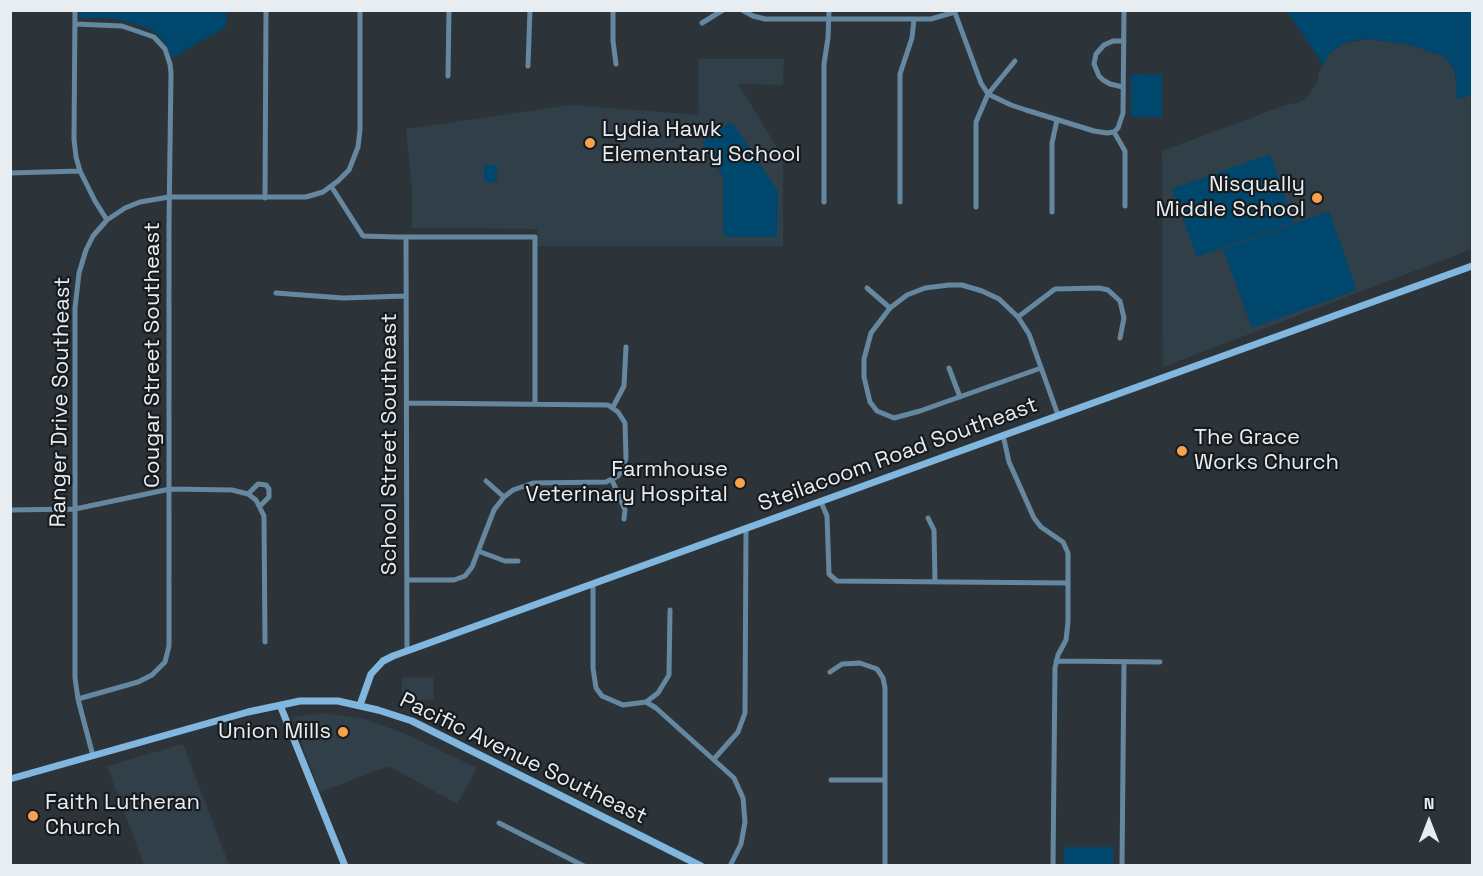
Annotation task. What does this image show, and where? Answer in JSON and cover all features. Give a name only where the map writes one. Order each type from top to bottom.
[{"type":"street","points":[[75,10],[74,139],[80,171],[107,220]]},
{"type":"street","points":[[265,198],[266,10]]},
{"type":"street","name":"Ranger Drive Southeast","points":[[93,756],[75,678],[76,290],[86,250],[93,236],[107,220],[133,204],[170,197],[306,197],[315,196],[338,182],[349,170],[358,147],[360,10]]},
{"type":"street","points":[[448,76],[449,10]]},
{"type":"street","points":[[528,66],[530,10]]},
{"type":"street","points":[[613,10],[616,64]]},
{"type":"street","points":[[702,23],[723,10]]},
{"type":"street","points":[[742,10],[765,19],[914,19],[937,18],[954,11],[981,83],[988,94],[1011,105],[1107,133],[1114,132],[1122,121],[1124,10]]},
{"type":"street","points":[[824,202],[824,64],[828,10]]},
{"type":"street","points":[[900,202],[900,74],[912,38],[914,19]]},
{"type":"street","name":"Cougar Street Southeast","points":[[75,24],[122,26],[154,38],[165,50],[171,73],[170,646],[165,662],[146,679],[78,699]]},
{"type":"street","points":[[1123,87],[1103,80],[1094,64],[1096,54],[1104,45],[1113,41],[1124,41]]},
{"type":"street","points":[[976,207],[976,122],[988,94],[1015,60]]},
{"type":"street","points":[[1052,212],[1052,143],[1057,120]]},
{"type":"street","points":[[1114,132],[1125,151],[1125,206]]},
{"type":"street","points":[[10,173],[80,171]]},
{"type":"street","points":[[331,186],[363,236],[535,237],[536,404]]},
{"type":"street","name":"School Street Southeast","points":[[406,237],[407,651]]},
{"type":"street","name":"Steilacoom Road Southeast","points":[[360,705],[367,683],[376,668],[393,656],[1473,266]]},
{"type":"street","points":[[1041,368],[894,418],[884,416],[870,402],[866,390],[864,359],[867,345],[879,321],[890,308],[914,292],[949,285],[973,288],[1009,307],[1026,327],[1041,368],[1058,415]]},
{"type":"street","points":[[867,288],[890,308]]},
{"type":"street","points":[[1018,317],[1051,291],[1062,288],[1099,288],[1108,290],[1120,301],[1124,318],[1119,338]]},
{"type":"street","points":[[276,293],[343,298],[406,296]]},
{"type":"street","points":[[613,407],[624,386],[626,347]]},
{"type":"street","points":[[949,368],[960,397]]},
{"type":"street","points":[[407,403],[600,404],[613,407],[625,423],[626,458],[622,471],[612,480],[600,483],[533,483],[519,487],[504,497],[494,510],[469,572],[460,579],[407,580]]},
{"type":"street","points":[[1003,435],[1012,469],[1034,518],[1041,527],[1059,538],[1066,548],[1069,559],[1066,640],[1056,661],[1053,866]]},
{"type":"street","points":[[612,480],[625,510],[624,519]]},
{"type":"street","points":[[486,481],[504,497]]},
{"type":"street","points":[[248,494],[258,484],[266,485],[269,489],[269,497],[258,503]]},
{"type":"street","points":[[10,510],[75,509],[170,489],[232,490],[248,494],[258,503],[264,516],[266,642]]},
{"type":"street","points":[[821,502],[827,516],[828,568],[832,578],[837,581],[1068,583]]},
{"type":"street","points":[[928,518],[934,530],[935,582]]},
{"type":"street","points":[[714,759],[738,732],[745,713],[746,529]]},
{"type":"street","points":[[478,551],[505,561],[518,561]]},
{"type":"street","points":[[593,584],[593,668],[596,688],[602,696],[623,705],[646,702],[657,693],[669,675],[670,610]]},
{"type":"street","points":[[1056,661],[1160,662]]},
{"type":"street","points":[[1122,866],[1124,663]]},
{"type":"street","points":[[830,672],[842,664],[867,664],[877,669],[883,678],[885,688],[885,866]]},
{"type":"street","name":"Pacific Avenue Southeast","points":[[10,780],[205,723],[300,701],[323,700],[360,705],[421,726],[701,866]]},
{"type":"street","points":[[646,702],[662,712],[738,784],[745,805],[743,838],[730,866]]},
{"type":"street","points":[[280,705],[345,866]]},
{"type":"street","points":[[831,780],[885,780]]},
{"type":"street","points":[[499,824],[584,866]]},
{"type":"shaded area","points":[[79,11],[226,11],[226,27],[172,58],[164,41],[152,30],[111,18],[79,18]]},
{"type":"shaded area","points":[[1287,11],[1472,11],[1472,95],[1457,99],[1455,71],[1444,56],[1410,45],[1368,39],[1355,40],[1342,44],[1329,54],[1323,65]]},
{"type":"shaded area","name":"Nisqually Middle School","points":[[1368,39],[1408,44],[1444,56],[1455,71],[1457,99],[1472,95],[1472,249],[1163,367],[1162,151],[1305,99],[1316,85],[1319,72],[1329,54],[1342,44]]},
{"type":"shaded area","name":"Lydia Hawk Elementary School","points":[[698,59],[784,59],[783,85],[738,84],[783,157],[783,246],[537,246],[537,229],[412,228],[412,191],[406,129],[571,105],[699,115]]},
{"type":"shaded area","points":[[1131,74],[1162,75],[1162,117],[1131,117]]},
{"type":"shaded area","points":[[730,123],[734,125],[778,191],[777,235],[775,237],[726,237],[723,233],[723,177],[702,142]]},
{"type":"shaded area","points":[[1270,154],[1294,222],[1197,257],[1172,189]]},
{"type":"shaded area","points":[[484,165],[497,165],[497,182],[484,182]]},
{"type":"shaded area","points":[[1329,211],[1357,290],[1252,328],[1223,249]]},
{"type":"shaded area","points":[[433,677],[434,700],[402,701],[402,678]]},
{"type":"shaded area","points":[[325,713],[364,719],[406,734],[477,768],[457,804],[389,766],[320,792],[292,717]]},
{"type":"shaded area","points":[[183,744],[229,865],[144,865],[107,766]]},
{"type":"shaded area","points":[[1064,847],[1113,847],[1113,865],[1064,865]]},
{"type":"place","name":"Lydia Hawk Elementary School","points":[[590,143]]},
{"type":"place","name":"Nisqually Middle School","points":[[1317,198]]},
{"type":"place","name":"The Grace Works Church","points":[[1182,451]]},
{"type":"place","name":"Farmhouse Veterinary Hospital","points":[[740,483]]},
{"type":"place","name":"Union Mills","points":[[343,732]]},
{"type":"place","name":"Faith Lutheran Church","points":[[33,816]]}]
